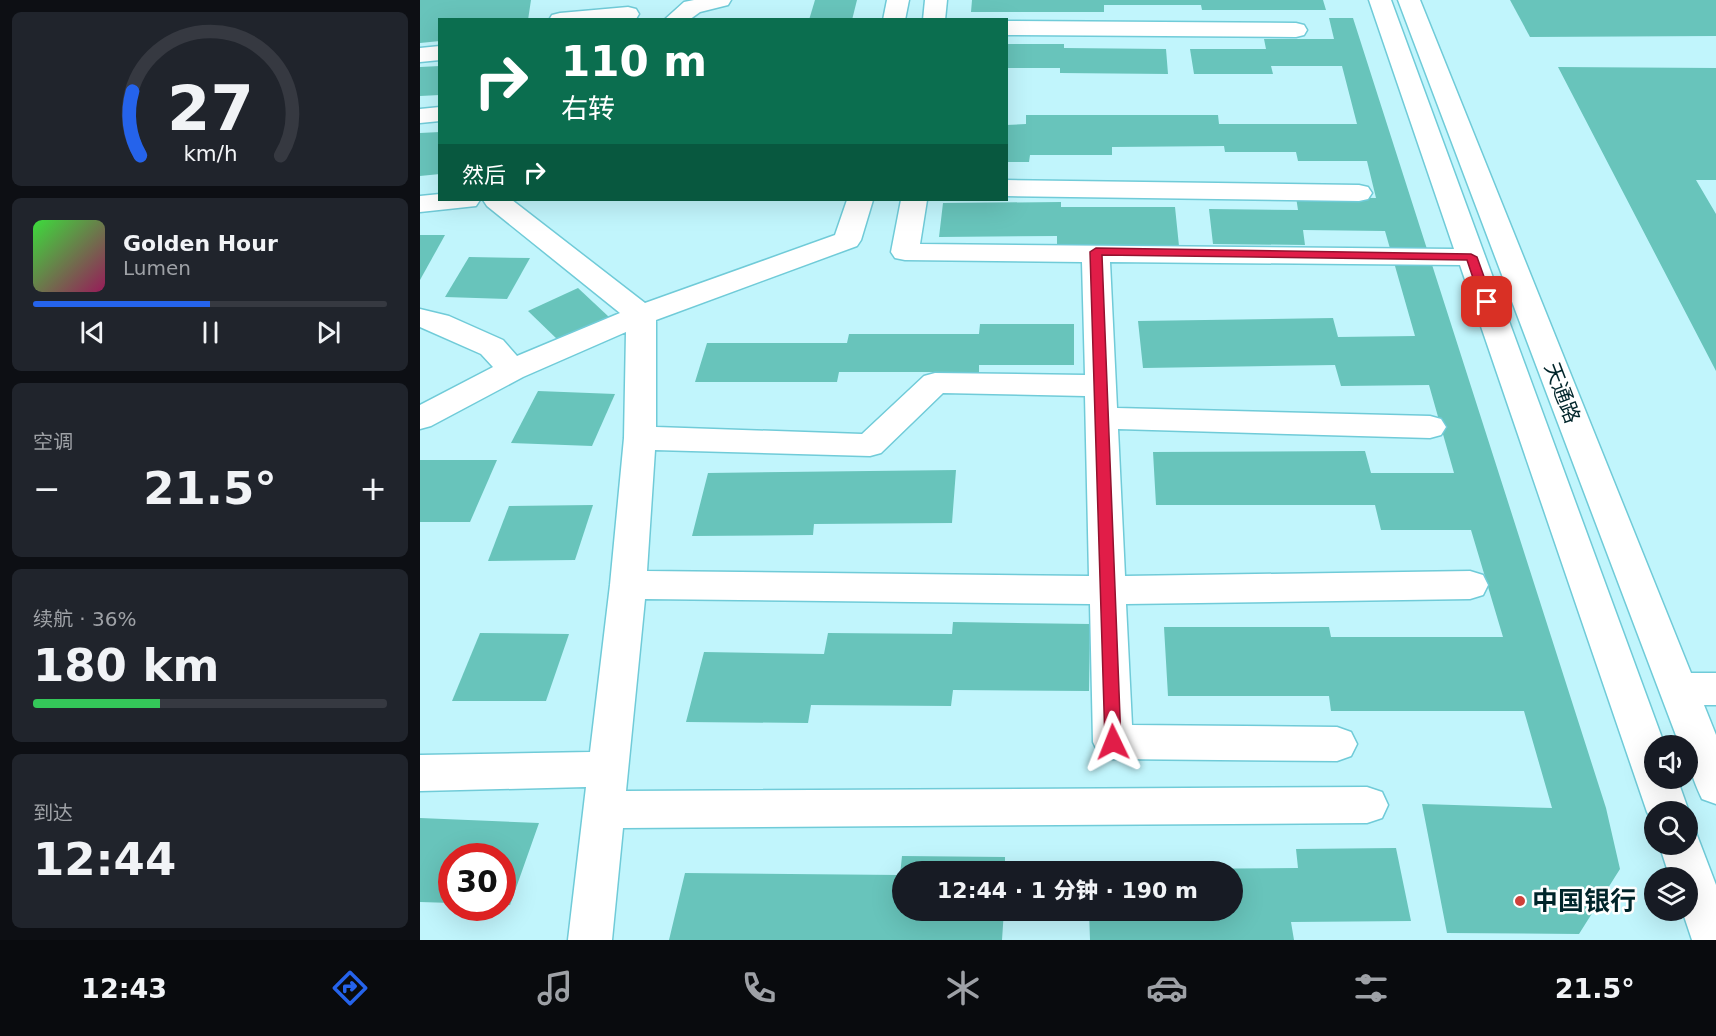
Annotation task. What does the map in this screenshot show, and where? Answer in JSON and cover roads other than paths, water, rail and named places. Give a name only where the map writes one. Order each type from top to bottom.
[{"type":"street","points":[[678,18],[692,7],[720,0]]},
{"type":"street","points":[[894,18],[898,0]]},
{"type":"street","points":[[933,18],[936,0]]},
{"type":"street","name":"天通路","points":[[1380,0],[1644,744]]},
{"type":"street","name":"天通路","points":[[1409,0],[1716,786]]},
{"type":"street","points":[[583,18],[628,14]]},
{"type":"street","points":[[1008,28],[1296,30]]},
{"type":"street","points":[[420,55],[438,53]]},
{"type":"street","points":[[420,116],[438,114]]},
{"type":"street","points":[[1008,188],[1359,193]]},
{"type":"street","points":[[420,204],[455,201]]},
{"type":"street","points":[[496,201],[641,315]]},
{"type":"street","points":[[420,418],[512,370],[641,315],[847,240],[860,201]]},
{"type":"street","points":[[914,201],[905,252],[1471,257]]},
{"type":"street","points":[[1096,252],[1113,742],[1338,744]]},
{"type":"street","points":[[590,940],[628,585],[640,438],[641,315]]},
{"type":"street","points":[[420,318],[439,322],[492,347],[512,370]]},
{"type":"street","points":[[640,438],[870,445],[935,383],[1101,402],[1430,427]]},
{"type":"street","points":[[628,585],[1107,590],[1470,585]]},
{"type":"street","points":[[1678,689],[1716,689]]},
{"type":"street","points":[[420,773],[608,769]]},
{"type":"street","points":[[603,810],[1367,805]]},
{"type":"street","points":[[1684,855],[1714,940]]},
{"type":"place","name":"中国银行","points":[[1520,901]]}]
